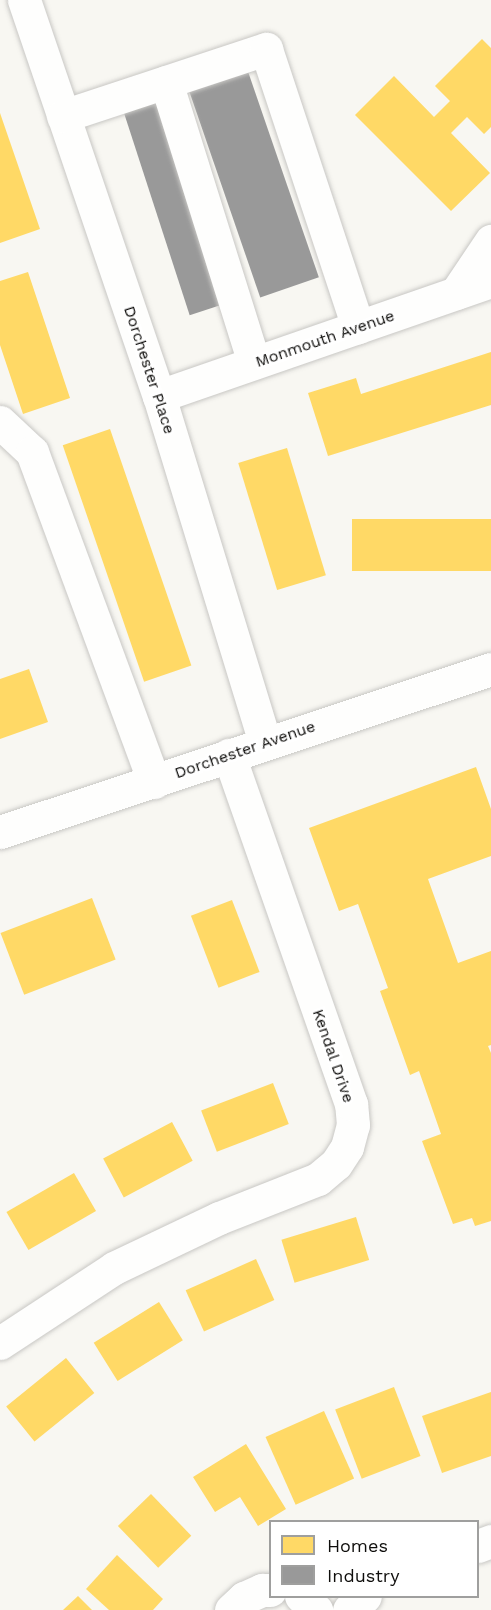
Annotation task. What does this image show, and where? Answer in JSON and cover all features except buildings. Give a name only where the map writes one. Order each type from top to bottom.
[{"type":"street","name":"Dorchester Place","points":[[24,0],[159,396],[265,742]]},
{"type":"street","points":[[63,116],[266,49],[358,327]]},
{"type":"street","points":[[166,82],[254,363]]},
{"type":"street","points":[[456,293],[491,241]]},
{"type":"street","name":"Monmouth Avenue","points":[[159,396],[491,281]]},
{"type":"street","points":[[0,422],[32,452],[154,782]]},
{"type":"street","name":"Dorchester Avenue","points":[[0,832],[154,782],[265,742],[491,669]]},
{"type":"street","name":"Kendal Drive","points":[[0,1342],[114,1268],[219,1218],[318,1179],[336,1164],[347,1147],[353,1125],[351,1104],[229,755]]},
{"type":"street","points":[[231,1610],[244,1598],[262,1590],[269,1590]]},
{"type":"street","points":[[303,1598],[316,1610]]},
{"type":"street","points":[[349,1610],[363,1598]]}]
